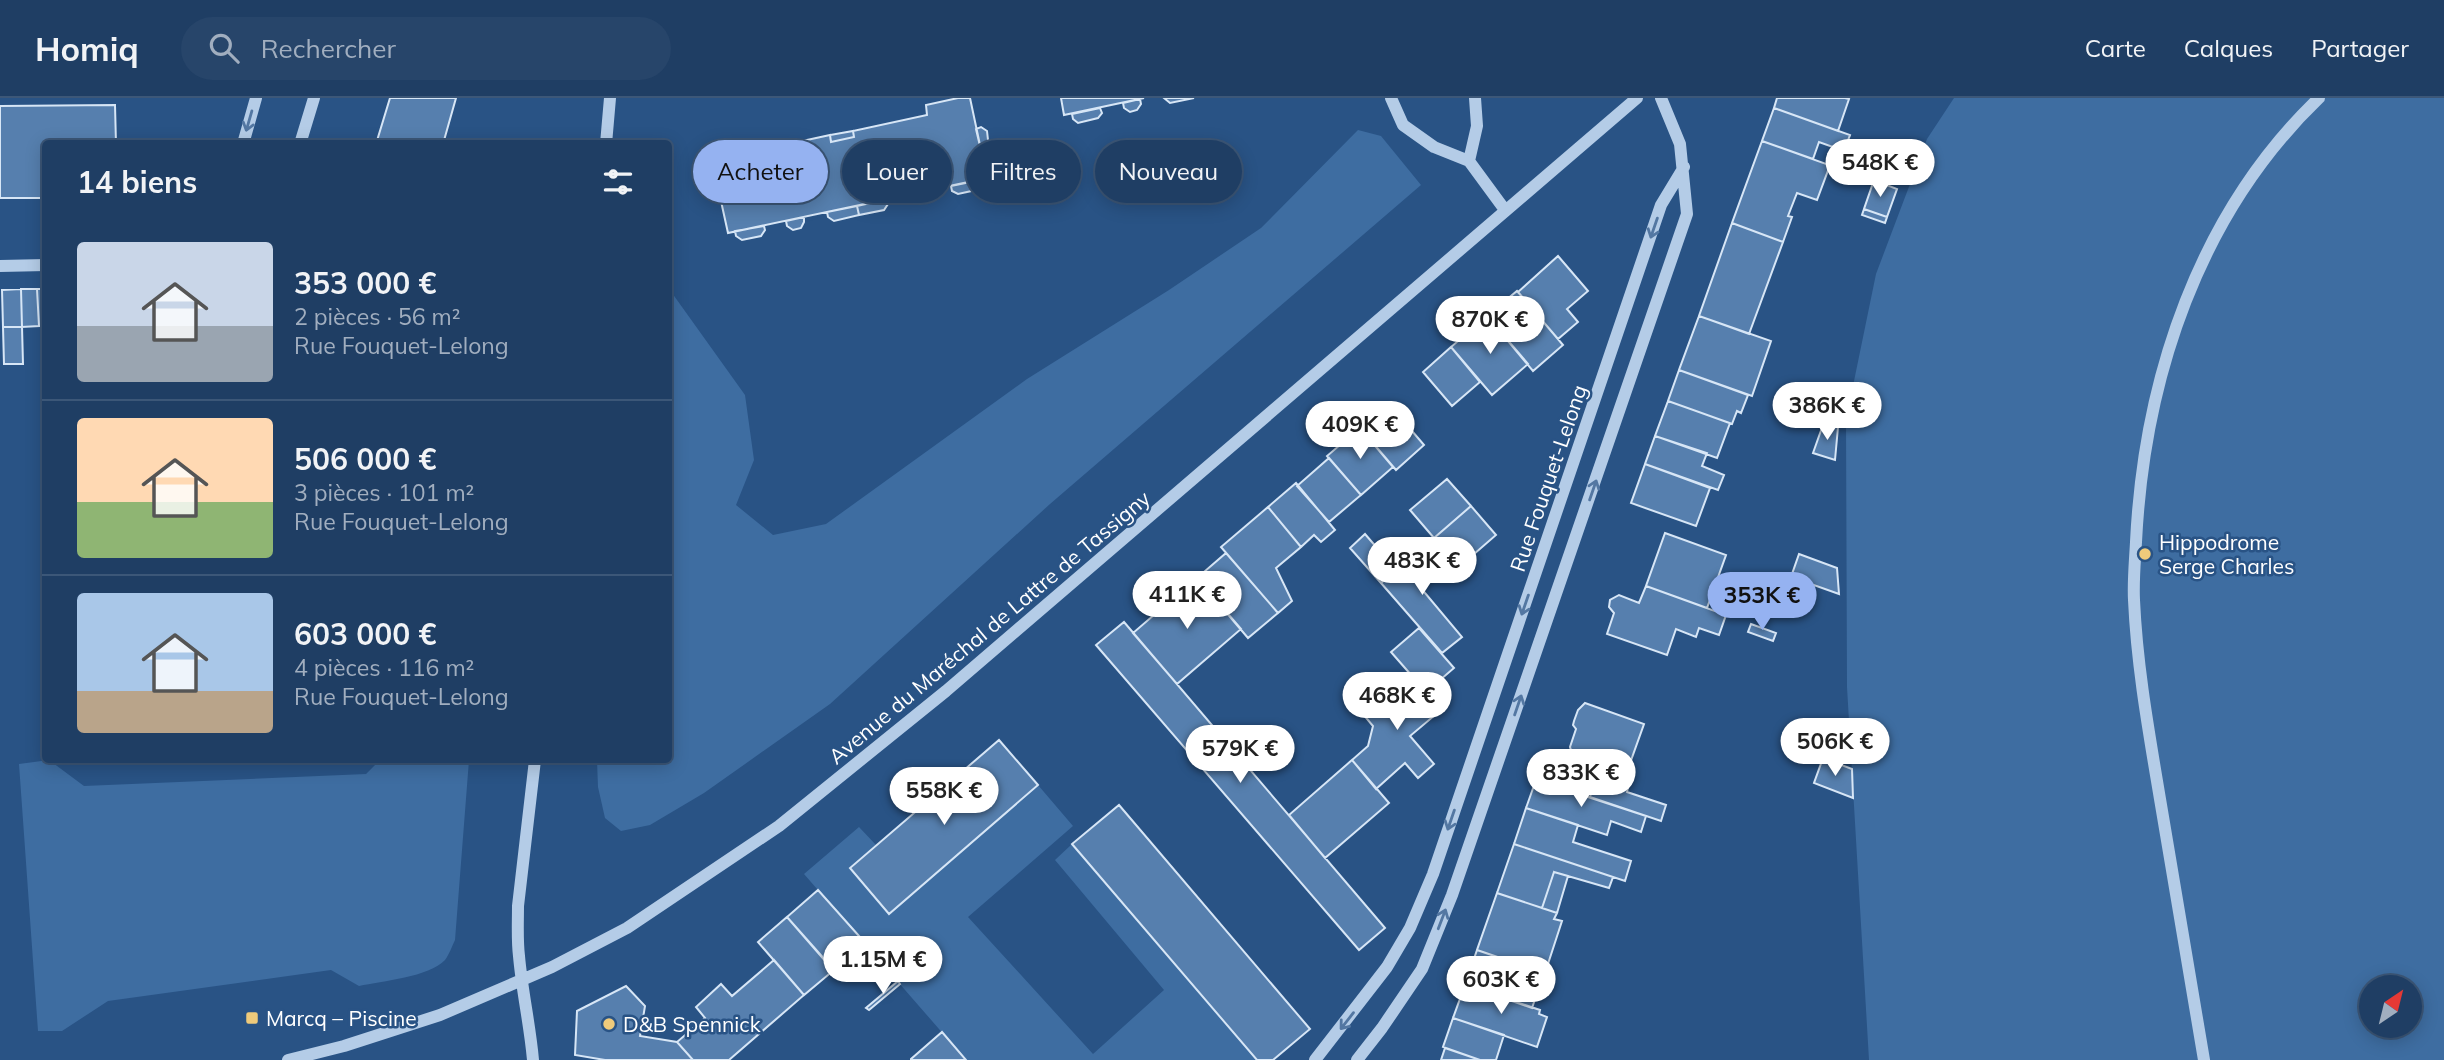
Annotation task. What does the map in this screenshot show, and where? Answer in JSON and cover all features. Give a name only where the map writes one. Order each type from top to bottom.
[{"type":"street","points":[[244,140],[256,98]]},
{"type":"street","points":[[301,140],[314,98]]},
{"type":"street","points":[[606,140],[610,98]]},
{"type":"street","points":[[1391,98],[1403,125],[1434,147],[1469,161],[1505,210]]},
{"type":"street","points":[[1469,161],[1477,127],[1475,98]]},
{"type":"street","name":"Avenue du Maréchal de Lattre de Tassigny","points":[[288,1060],[380,1035],[467,1005],[522,981],[627,928],[741,853],[820,795],[946,691],[1637,98]]},
{"type":"street","points":[[1357,1060],[1423,969],[1452,895],[1687,214],[1680,144],[1661,98]]},
{"type":"street","points":[[2204,1060],[2141,677],[2134,598],[2137,517],[2145,445],[2173,333],[2199,268],[2252,176],[2291,125],[2319,98]]},
{"type":"street","name":"Rue Fouquet-Lelong","points":[[1315,1060],[1387,967],[1410,928],[1433,874],[1661,205],[1684,167]]},
{"type":"street","points":[[0,266],[42,265]]},
{"type":"street","points":[[533,1060],[518,954],[518,906],[535,763]]},
{"type":"shaded area","name":"Hippodrome Serge Charles","points":[[1954,98],[2444,98],[2444,1060],[1869,1060],[1847,687],[1846,420],[1876,274],[1927,139]]},
{"type":"shaded area","points":[[1358,130],[1381,136],[1421,185],[1050,504],[830,704],[704,793],[650,825],[621,831],[605,818],[598,787],[597,763],[672,763],[672,293],[745,395],[754,460],[736,505],[773,535],[826,524],[1027,379],[1169,290],[1261,228]]},
{"type":"shaded area","points":[[42,761],[53,763],[84,786],[366,774],[377,763],[469,763],[455,940],[445,960],[438,966],[405,978],[359,986],[331,970],[108,1001],[62,1031],[38,1031],[19,764]]},
{"type":"shaded area","points":[[1038,785],[1073,826],[968,917],[1093,1054],[1164,990],[1055,860],[1072,844],[1257,1060],[966,1060],[804,874],[859,827],[876,845],[850,868],[889,913]]},
{"type":"building","points":[[390,98],[456,98],[444,140],[377,140]]},
{"type":"building","points":[[970,98],[979,140],[966,140],[966,182],[952,185],[952,140],[842,140],[842,203],[869,203],[728,233],[721,203],[828,203],[828,140],[807,140],[830,135],[831,142],[854,137],[853,131],[927,115],[926,105]]},
{"type":"building","points":[[1061,98],[1144,98],[1064,115]]},
{"type":"building","points":[[1164,98],[1194,98],[1170,103]]},
{"type":"building","points":[[1777,98],[1849,99],[1838,131],[1774,108]]},
{"type":"building","points":[[1140,99],[1141,104],[1137,110],[1130,112],[1124,108],[1123,103]]},
{"type":"building","points":[[115,105],[116,140],[42,140],[42,198],[0,198],[0,106]]},
{"type":"building","points":[[1100,108],[1102,113],[1098,118],[1078,123],[1073,119],[1072,114]]},
{"type":"building","points":[[1774,108],[1850,135],[1844,151],[1819,142],[1813,159],[1762,141]]},
{"type":"building","points":[[981,127],[987,131],[988,140],[979,140],[976,129]]},
{"type":"building","points":[[853,131],[854,137],[831,142],[830,135]]},
{"type":"building","points":[[1762,141],[1832,166],[1817,200],[1797,193],[1788,216],[1792,217],[1783,242],[1732,223]]},
{"type":"building","points":[[1874,180],[1897,189],[1887,217],[1864,209]]},
{"type":"building","points":[[966,183],[966,192],[958,194],[952,191],[952,186]]},
{"type":"building","points":[[888,203],[884,210],[859,215],[857,206]]},
{"type":"building","points":[[857,206],[859,215],[834,221],[828,217],[827,212]]},
{"type":"building","points":[[1864,209],[1887,217],[1885,223],[1862,215]]},
{"type":"building","points":[[804,217],[801,228],[793,230],[787,226],[786,221]]},
{"type":"building","points":[[1732,223],[1783,242],[1749,334],[1699,316]]},
{"type":"building","points":[[764,226],[765,230],[761,236],[742,240],[736,236],[735,231]]},
{"type":"building","points":[[1558,256],[1588,291],[1567,309],[1578,322],[1558,339],[1518,292]]},
{"type":"building","points":[[21,289],[22,327],[3,327],[2,290]]},
{"type":"building","points":[[21,289],[37,289],[39,326],[22,327]]},
{"type":"building","points":[[37,289],[42,289],[42,326],[39,326]]},
{"type":"building","points":[[1517,291],[1563,345],[1533,371],[1487,316]]},
{"type":"building","points":[[1487,316],[1528,364],[1492,395],[1451,347]]},
{"type":"building","points":[[1699,316],[1771,341],[1752,396],[1679,370]]},
{"type":"building","points":[[3,327],[22,327],[23,364],[4,364]]},
{"type":"building","points":[[1451,347],[1480,382],[1452,406],[1423,372]]},
{"type":"building","points":[[1679,370],[1748,395],[1741,413],[1737,411],[1732,424],[1668,401]]},
{"type":"building","points":[[1668,401],[1730,423],[1717,458],[1655,436]]},
{"type":"building","points":[[1388,403],[1424,445],[1396,470],[1360,428]]},
{"type":"building","points":[[1824,422],[1838,427],[1835,460],[1813,453]]},
{"type":"building","points":[[1360,428],[1393,467],[1361,495],[1327,456]]},
{"type":"building","points":[[1655,436],[1707,453],[1702,466],[1724,475],[1718,490],[1645,464]]},
{"type":"building","points":[[1329,458],[1361,495],[1329,522],[1297,486]]},
{"type":"building","points":[[1645,464],[1710,488],[1696,526],[1631,503]]},
{"type":"building","points":[[1447,479],[1471,506],[1434,538],[1410,510]]},
{"type":"building","points":[[1296,483],[1335,530],[1321,542],[1314,535],[1301,547],[1268,507]]},
{"type":"building","points":[[1471,506],[1496,535],[1459,567],[1434,538]]},
{"type":"building","points":[[1268,507],[1301,547],[1276,568],[1292,601],[1278,613],[1221,547]]},
{"type":"building","points":[[1665,533],[1726,555],[1707,608],[1646,586]]},
{"type":"building","points":[[1365,534],[1396,570],[1381,583],[1350,548]]},
{"type":"building","points":[[1434,538],[1446,554],[1415,581],[1462,637],[1442,653],[1381,583]]},
{"type":"building","points":[[1226,553],[1278,613],[1248,638],[1197,578]]},
{"type":"building","points":[[1799,554],[1837,568],[1839,594],[1791,577]]},
{"type":"building","points":[[1197,578],[1241,629],[1177,684],[1133,633]]},
{"type":"building","points":[[1646,586],[1726,615],[1719,635],[1699,628],[1696,637],[1676,629],[1667,655],[1607,634],[1614,613],[1609,607],[1610,600],[1619,595],[1639,603]]},
{"type":"building","points":[[1124,622],[1385,928],[1359,950],[1096,645]]},
{"type":"building","points":[[1751,624],[1776,633],[1773,641],[1748,632]]},
{"type":"building","points":[[1419,628],[1454,668],[1426,692],[1391,652]]},
{"type":"building","points":[[1409,673],[1441,710],[1410,736],[1434,764],[1418,778],[1405,763],[1376,789],[1352,760],[1368,746],[1373,726],[1363,714]]},
{"type":"building","points":[[1585,703],[1644,724],[1624,780],[1629,782],[1627,792],[1666,805],[1661,821],[1590,797],[1596,777],[1585,773],[1589,765],[1574,759],[1570,747],[1576,729],[1574,721],[1578,710]]},
{"type":"building","points":[[999,740],[1038,785],[889,914],[850,868]]},
{"type":"building","points":[[1823,758],[1852,769],[1853,798],[1814,783]]},
{"type":"building","points":[[1352,760],[1389,803],[1325,858],[1289,815]]},
{"type":"building","points":[[1536,780],[1646,816],[1641,832],[1611,821],[1607,835],[1526,808]]},
{"type":"building","points":[[1119,805],[1310,1029],[1273,1060],[1257,1060],[1072,844]]},
{"type":"building","points":[[1526,808],[1578,825],[1573,842],[1631,861],[1625,881],[1514,844]]},
{"type":"building","points":[[1514,844],[1613,877],[1609,888],[1554,872],[1542,908],[1497,893]]},
{"type":"building","points":[[1554,872],[1568,876],[1557,913],[1542,908]]},
{"type":"building","points":[[818,890],[859,936],[827,963],[787,917]]},
{"type":"building","points":[[1497,893],[1557,913],[1554,919],[1562,921],[1545,973],[1477,950]]},
{"type":"building","points":[[787,917],[834,970],[804,995],[758,942]]},
{"type":"building","points":[[1477,950],[1544,973],[1532,1008],[1465,985]]},
{"type":"building","points":[[774,960],[804,995],[729,1060],[693,1060],[677,1042],[705,1018],[696,1007],[721,984],[732,996]]},
{"type":"building","points":[[898,981],[900,984],[869,1010],[866,1008]]},
{"type":"building","points":[[1465,985],[1540,1010],[1539,1014],[1547,1017],[1537,1047],[1453,1018]]},
{"type":"building","name":"D&B Spennick","points":[[626,986],[645,1006],[640,1036],[677,1042],[693,1060],[605,1060],[575,1055],[577,1011]]},
{"type":"building","points":[[1453,1018],[1504,1035],[1496,1060],[1480,1060],[1443,1047]]},
{"type":"building","points":[[942,1032],[966,1060],[911,1060],[911,1059]]},
{"type":"building","points":[[1445,1048],[1480,1060],[1441,1060]]},
{"type":"place","name":"Hippodrome Serge Charles","points":[[2145,554]]},
{"type":"place","name":"Marcq – Piscine","points":[[252,1018]]},
{"type":"place","name":"D&B Spennick","points":[[609,1024]]}]
